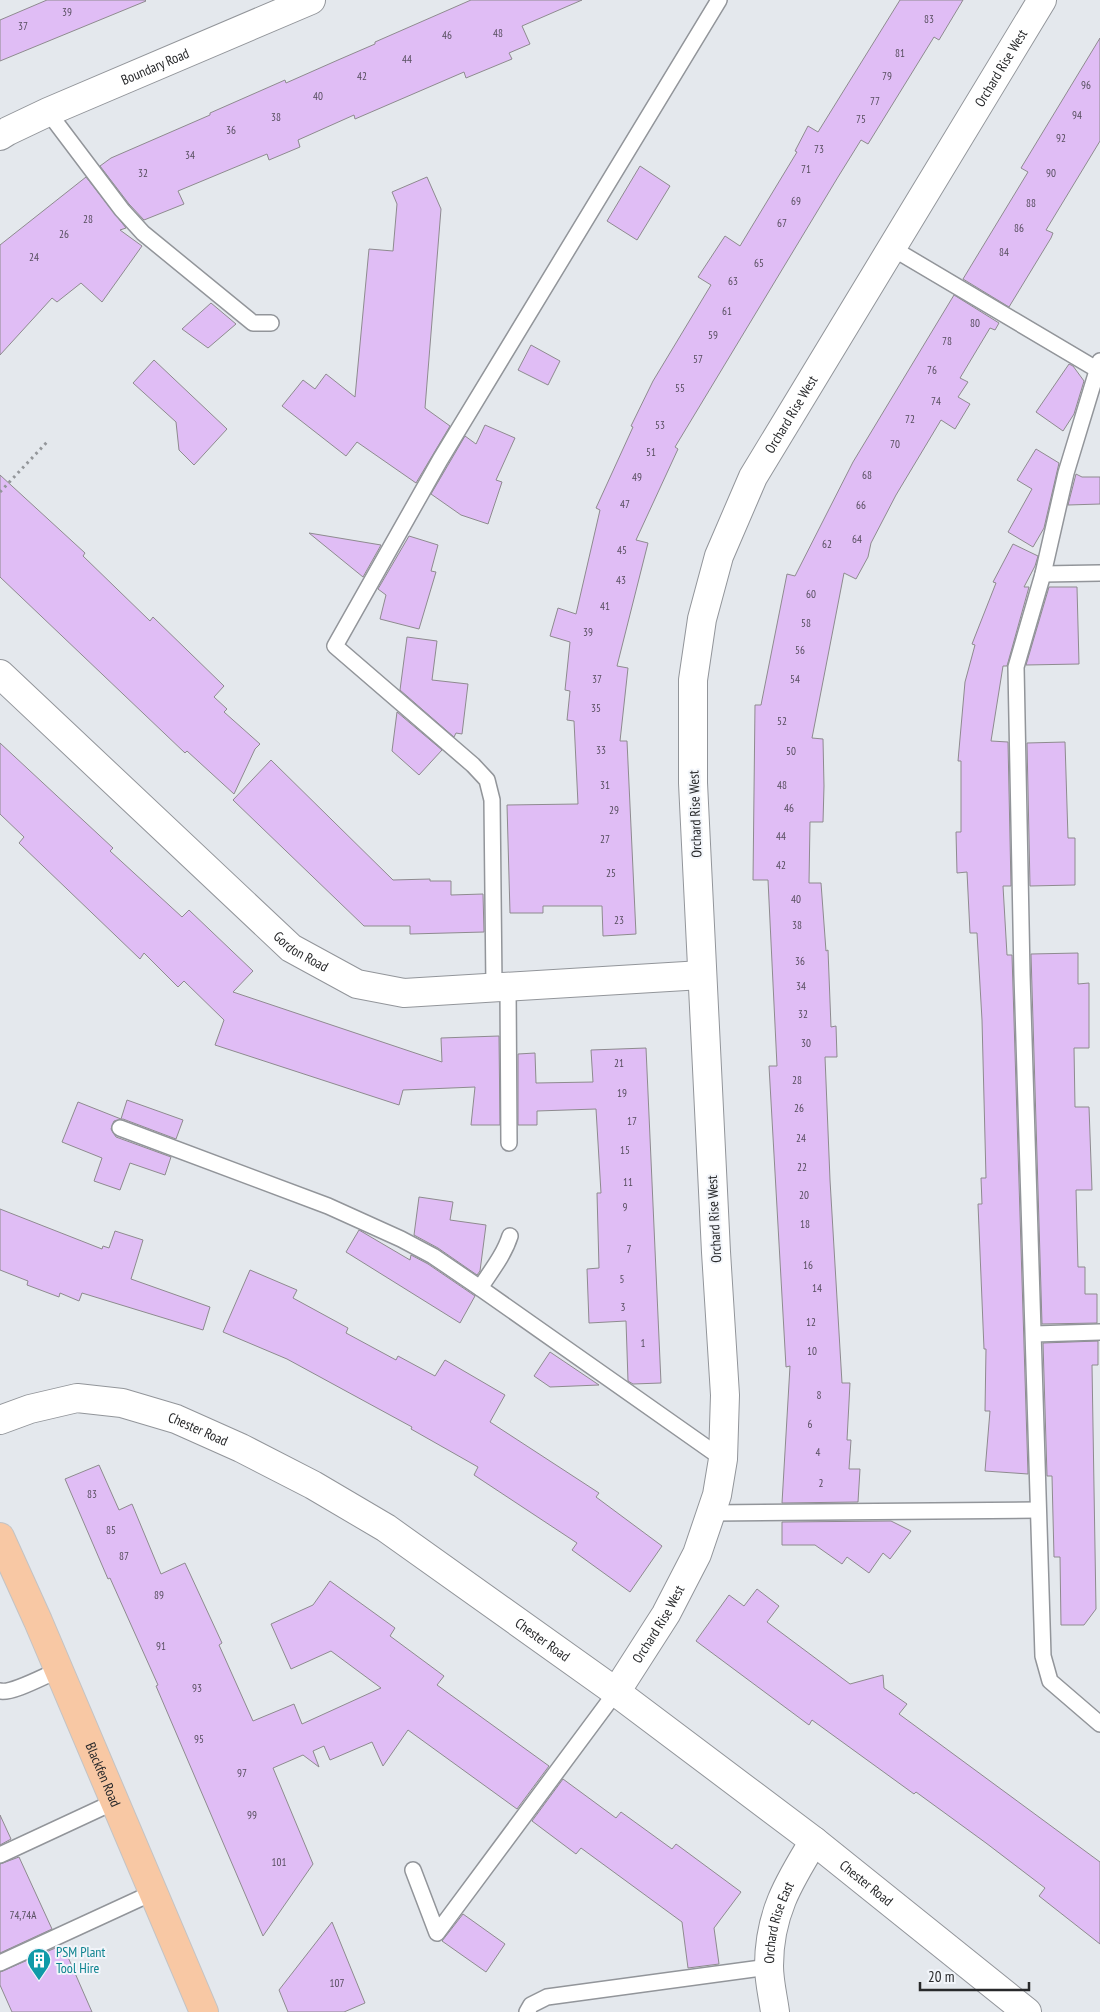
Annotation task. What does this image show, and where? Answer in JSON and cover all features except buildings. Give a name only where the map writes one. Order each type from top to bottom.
[{"type":"main road","name":"Blackfen Road","points":[[0,1537],[59,1670],[204,2012]]},
{"type":"street","name":"Boundary Road","points":[[0,136],[48,112],[311,0]]},
{"type":"street","name":"Orchard Rise West","points":[[616,1692],[666,1614],[697,1554],[717,1495],[723,1459],[725,1395],[716,1261],[693,783],[693,680],[702,619],[719,556],[752,477],[1042,0]]},
{"type":"street","name":"Gordon Road","points":[[0,674],[291,948],[357,984],[404,992],[702,975]]},
{"type":"street","name":"Chester Road","points":[[0,1420],[30,1409],[78,1398],[122,1403],[176,1419],[240,1448],[313,1485],[386,1528],[616,1692],[814,1841],[1027,2012]]},
{"type":"street","name":"Orchard Rise East","points":[[776,2012],[769,1967],[773,1923],[789,1880],[814,1841]]},
{"type":"lane","points":[[509,1143],[492,800],[487,780],[473,765],[335,646],[440,460],[719,0]]},
{"type":"lane","points":[[48,112],[122,210],[143,232],[253,323],[271,323]]},
{"type":"lane","points":[[892,248],[1099,366],[1066,473],[1043,574],[1016,667],[1019,874],[1043,1656],[1050,1681],[1100,1724]]},
{"type":"lane","points":[[1043,574],[1100,573]]},
{"type":"lane","points":[[120,1128],[275,1186],[369,1224],[433,1256],[723,1459]]},
{"type":"lane","points":[[480,1288],[500,1259],[510,1236]]},
{"type":"lane","points":[[1034,1334],[1100,1332]]},
{"type":"lane","points":[[711,1513],[1038,1510]]},
{"type":"lane","points":[[0,1691],[12,1690],[59,1670]]},
{"type":"lane","points":[[413,1870],[437,1933],[616,1692]]},
{"type":"lane","points":[[0,1854],[114,1802]]},
{"type":"lane","points":[[0,1963],[152,1892]]},
{"type":"lane","points":[[527,2012],[531,2005],[547,1997],[769,1967]]},
{"type":"path","points":[[0,492],[48,441]]},
{"type":"place","name":"PSM Plant Tool Hire","points":[[39,1981]]}]
